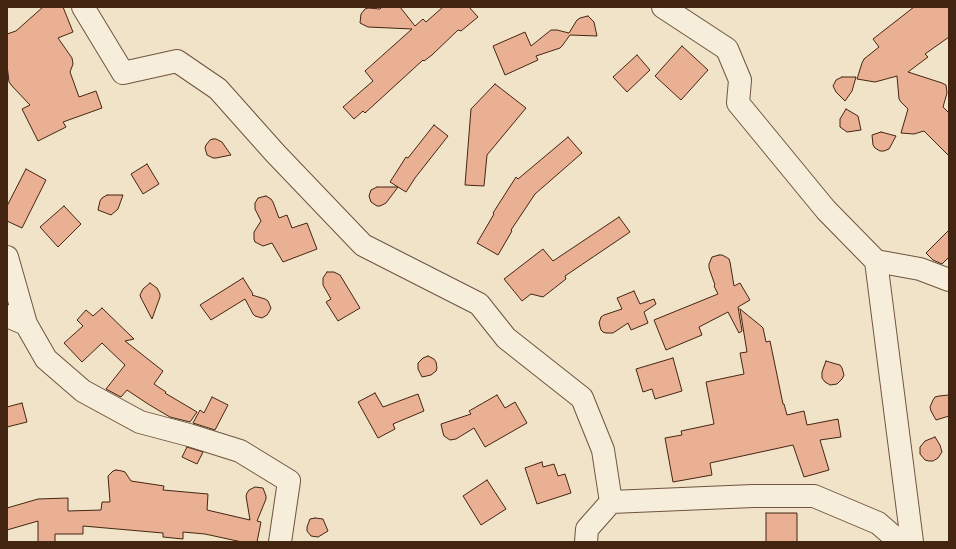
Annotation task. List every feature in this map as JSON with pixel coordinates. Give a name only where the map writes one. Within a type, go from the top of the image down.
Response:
[{"type":"street","points":[[83,7],[123,73],[177,61],[218,89],[275,153],[363,245],[479,304],[506,338],[582,398],[602,450],[611,502]]},
{"type":"street","points":[[663,7],[727,50],[740,80],[738,103],[826,210],[876,261],[920,269],[949,280]]},
{"type":"street","points":[[7,257],[17,320],[46,359],[83,391],[140,422],[240,451],[289,481],[280,542]]},
{"type":"street","points":[[876,261],[912,542]]},
{"type":"street","points":[[586,542],[587,529],[611,502],[753,496],[814,496],[878,523],[900,542]]},
{"type":"building","points":[[43,7],[63,7],[73,32],[58,38],[72,58],[73,64],[70,72],[79,97],[96,91],[102,108],[63,122],[66,127],[38,141],[22,109],[30,105],[9,82],[7,65],[7,34],[16,31]]},
{"type":"building","points":[[382,7],[400,7],[415,26],[423,19],[426,22],[443,7],[469,7],[478,17],[461,31],[458,30],[432,55],[424,61],[423,60],[365,113],[363,111],[354,119],[343,107],[373,81],[365,71],[412,29],[368,27],[360,23],[361,14],[365,9],[380,9]]},
{"type":"building","points":[[914,7],[949,7],[949,37],[925,54],[928,57],[908,72],[946,85],[947,93],[943,107],[949,113],[949,156],[924,131],[914,134],[901,133],[908,109],[899,99],[897,76],[875,82],[857,79],[864,59],[879,47],[873,39]]},
{"type":"building","points":[[588,16],[594,22],[597,36],[570,35],[560,48],[536,56],[538,60],[505,75],[493,46],[525,32],[531,46],[551,30],[569,33],[577,20]]},
{"type":"building","points":[[682,46],[708,70],[681,100],[655,76]]},
{"type":"building","points":[[637,55],[650,70],[627,92],[613,77]]},
{"type":"building","points":[[842,77],[856,77],[852,91],[845,101],[836,92],[833,86],[836,80]]},
{"type":"building","points":[[495,84],[526,108],[487,155],[484,186],[465,185],[471,109]]},
{"type":"building","points":[[846,109],[858,116],[861,130],[847,132],[840,127],[840,119]]},
{"type":"building","points":[[434,125],[448,136],[406,192],[390,182],[406,157],[408,158]]},
{"type":"building","points":[[881,132],[896,136],[889,149],[884,151],[880,151],[873,145],[872,135]]},
{"type":"building","points":[[568,137],[582,153],[535,194],[511,230],[512,231],[498,255],[477,243],[494,214],[493,213],[516,177],[518,179]]},
{"type":"building","points":[[213,139],[222,142],[231,155],[213,158],[207,155],[205,148],[206,145]]},
{"type":"building","points":[[147,164],[159,184],[143,194],[131,174]]},
{"type":"building","points":[[26,169],[46,180],[22,228],[7,221],[7,206]]},
{"type":"building","points":[[377,187],[398,187],[386,203],[377,206],[371,202],[369,196],[371,190]]},
{"type":"building","points":[[107,195],[123,195],[118,209],[111,215],[98,210],[100,201]]},
{"type":"building","points":[[266,196],[273,202],[279,218],[287,215],[292,228],[307,223],[317,249],[283,262],[272,243],[263,246],[255,242],[254,232],[261,221],[255,209],[255,203],[258,198]]},
{"type":"building","points":[[64,206],[81,224],[58,247],[40,227]]},
{"type":"building","points":[[619,217],[630,232],[565,276],[566,279],[543,297],[531,294],[522,301],[504,279],[543,249],[553,261]]},
{"type":"building","points":[[949,230],[949,257],[942,264],[933,260],[926,253]]},
{"type":"building","points":[[719,255],[729,259],[734,286],[740,283],[750,300],[738,307],[742,331],[739,333],[728,312],[699,327],[702,335],[666,350],[654,320],[718,294],[714,286],[709,264],[712,257]]},
{"type":"building","points":[[327,272],[334,272],[340,275],[360,308],[338,321],[326,302],[331,299],[323,285],[323,278]]},
{"type":"building","points":[[243,278],[253,294],[252,295],[268,301],[271,308],[267,315],[262,318],[255,316],[245,299],[211,320],[200,305]]},
{"type":"building","points":[[150,283],[157,288],[160,294],[152,319],[140,295],[143,289]]},
{"type":"building","points":[[634,291],[640,304],[654,299],[656,304],[644,312],[648,323],[631,330],[628,323],[613,333],[603,332],[599,323],[601,317],[622,309],[617,298]]},
{"type":"building","points":[[102,308],[134,339],[125,341],[163,371],[154,384],[166,392],[165,393],[197,412],[190,422],[170,417],[127,390],[121,397],[106,389],[125,365],[102,343],[82,362],[64,343],[83,326],[77,320],[86,310],[93,316]]},
{"type":"building","points":[[740,309],[763,328],[766,342],[770,341],[783,404],[787,415],[804,411],[807,425],[838,419],[841,437],[820,440],[829,470],[804,477],[793,445],[710,463],[712,475],[673,482],[665,438],[682,435],[681,431],[714,424],[706,382],[744,374],[740,353],[747,352]]},
{"type":"building","points":[[428,356],[434,359],[437,368],[431,375],[422,377],[418,369],[418,363],[423,358]]},
{"type":"building","points":[[673,358],[682,391],[655,399],[652,389],[643,392],[636,369]]},
{"type":"building","points":[[826,361],[840,365],[842,368],[844,375],[837,384],[830,385],[822,378],[822,372]]},
{"type":"building","points":[[375,393],[383,407],[418,394],[424,411],[393,424],[395,429],[378,438],[358,402]]},
{"type":"building","points":[[497,395],[505,408],[515,402],[527,423],[485,447],[474,428],[456,439],[450,440],[444,436],[441,424],[471,414],[469,411]]},
{"type":"building","points":[[949,395],[949,416],[936,420],[930,407],[933,400],[935,397]]},
{"type":"building","points":[[212,397],[228,405],[215,430],[193,423],[200,410],[204,413]]},
{"type":"building","points":[[22,403],[27,422],[7,427],[7,407]]},
{"type":"building","points":[[935,437],[942,452],[938,458],[933,461],[925,460],[920,454],[920,447],[925,441]]},
{"type":"building","points":[[187,447],[203,452],[197,464],[182,457]]},
{"type":"building","points":[[542,462],[543,467],[554,464],[558,476],[565,474],[571,493],[537,504],[525,468]]},
{"type":"building","points":[[116,470],[125,472],[131,481],[164,486],[163,490],[208,494],[207,510],[250,520],[246,496],[247,493],[255,487],[263,488],[266,499],[257,521],[261,522],[257,542],[242,542],[205,534],[183,532],[183,539],[163,537],[163,533],[83,526],[83,534],[55,534],[55,542],[38,542],[38,521],[7,530],[7,508],[38,499],[68,498],[68,511],[101,510],[102,502],[110,502],[108,476]]},
{"type":"building","points":[[487,480],[506,509],[481,525],[463,496]]},
{"type":"building","points":[[766,513],[797,513],[797,542],[766,542]]},
{"type":"building","points":[[310,519],[323,519],[328,531],[318,537],[311,536],[307,531]]}]
